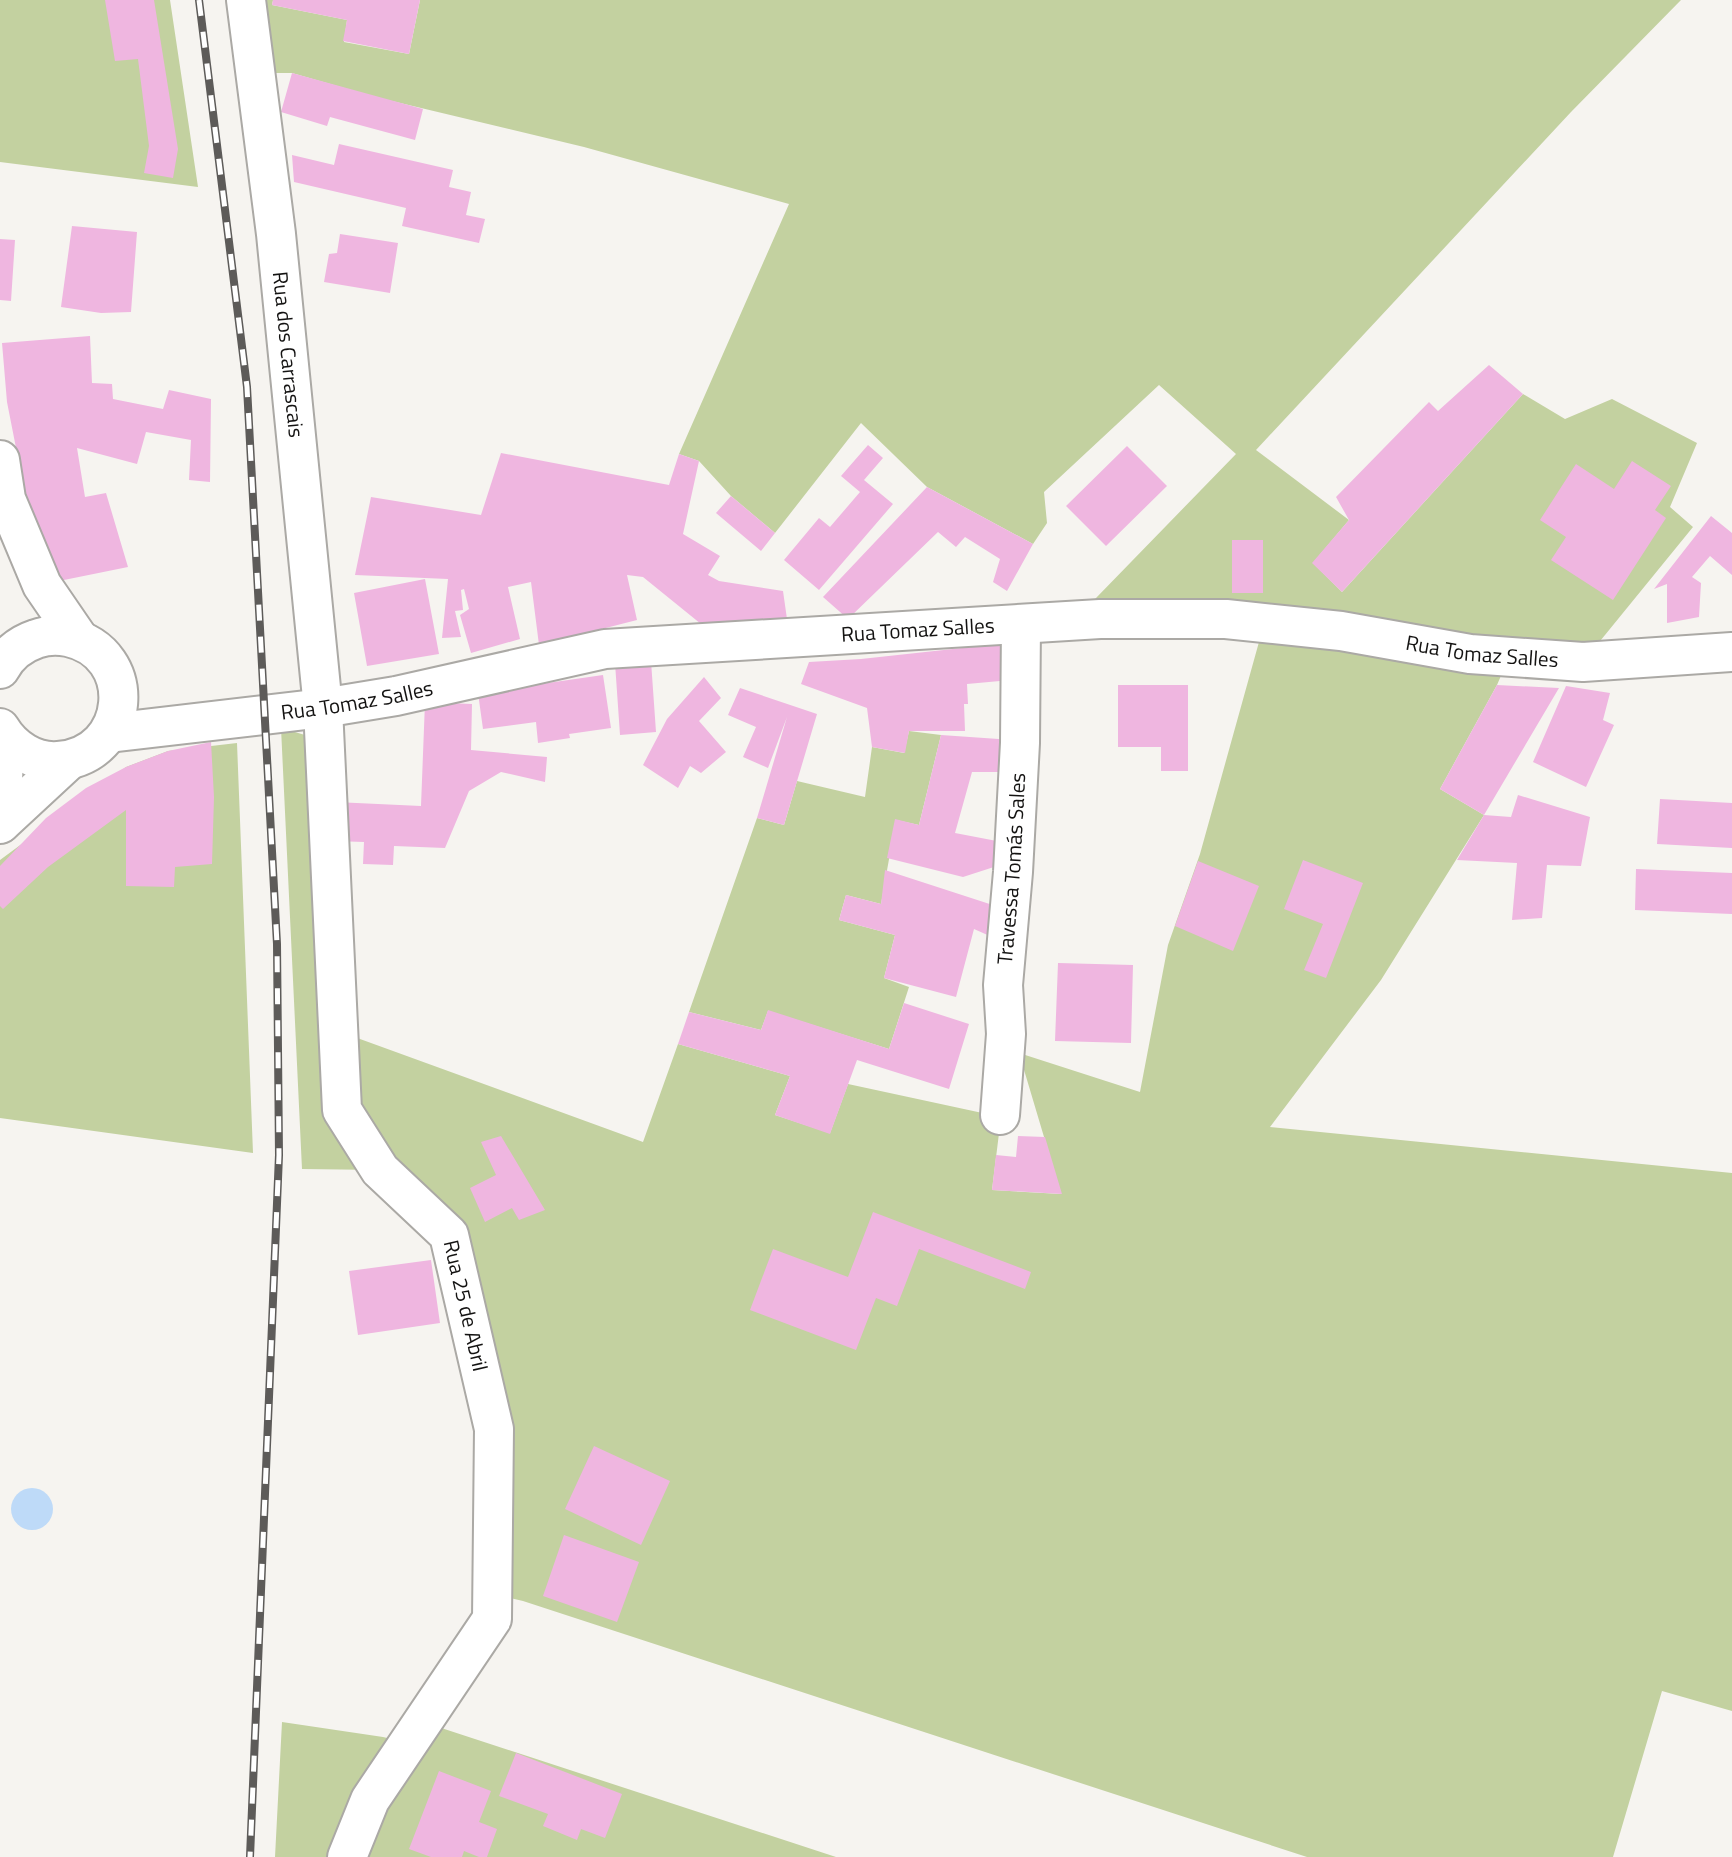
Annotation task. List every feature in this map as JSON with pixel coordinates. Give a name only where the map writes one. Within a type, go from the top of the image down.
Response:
[{"type":"street","name":"Rua dos Carrascais","points":[[246,0],[276,234],[323,708]]},
{"type":"street","points":[[0,460],[6,499],[42,585],[79,639]]},
{"type":"street","points":[[7,659],[42,585]]},
{"type":"street","name":"Rua Tomaz Salles","points":[[109,733],[323,708],[397,696],[605,649],[1100,619],[1226,619],[1340,631],[1470,654],[1583,662],[1732,652]]},
{"type":"street","name":"Travessa Tomás Sales","points":[[1000,1115],[1006,1034],[1003,985],[1020,743],[1021,624]]},
{"type":"street","points":[[3,733],[18,749],[33,758],[51,762],[68,761],[99,746],[116,719],[119,704],[114,673],[106,659],[94,647],[79,639],[52,636],[7,659]]},
{"type":"street","points":[[118,689],[181,723]]},
{"type":"street","name":"Rua 25 de Abril","points":[[323,708],[342,1110],[380,1170],[449,1235],[494,1429],[492,1619],[370,1800],[347,1857]]},
{"type":"street","points":[[0,823],[3,733]]},
{"type":"street","points":[[0,823],[68,761]]},
{"type":"green space","points":[[0,0],[170,0],[198,187],[0,162]]},
{"type":"green space","points":[[264,0],[273,0],[272,5],[347,20],[344,42],[409,54],[420,0],[1681,0],[1571,112],[1256,450],[1349,520],[1313,563],[1342,592],[1523,394],[1565,419],[1612,399],[1697,443],[1670,507],[1693,527],[1583,662],[1509,657],[1497,685],[1440,789],[1484,815],[1381,980],[1270,1127],[1732,1173],[1732,1711],[1662,1691],[1613,1857],[1307,1857],[523,1601],[494,1594],[494,1429],[449,1235],[380,1170],[302,1169],[281,728],[305,735],[338,1031],[643,1142],[678,1044],[790,1076],[775,1115],[830,1133],[848,1084],[1001,1117],[992,1190],[1061,1194],[1019,1053],[1140,1092],[1168,945],[1200,854],[1264,624],[1077,621],[1236,454],[1159,385],[1044,492],[1047,523],[1033,544],[927,487],[861,423],[775,533],[731,496],[699,461],[679,454],[789,204],[584,147],[375,97],[292,73],[276,73]]},
{"type":"green space","points":[[909,731],[941,735],[919,825],[896,820],[881,904],[846,895],[839,920],[895,935],[884,978],[909,987],[889,1049],[768,1011],[761,1030],[689,1012],[757,818],[784,825],[797,781],[865,797],[872,747],[904,753]]},
{"type":"green space","points":[[237,743],[253,1153],[0,1118],[0,860],[126,767],[168,751]]},
{"type":"green space","points":[[282,1722],[408,1743],[423,1722],[836,1857],[275,1857]]},
{"type":"water","points":[[32,1488],[47,1494],[53,1509],[47,1524],[32,1530],[17,1524],[11,1509],[17,1494]]},
{"type":"building","points":[[105,0],[154,0],[178,149],[173,178],[144,173],[149,146],[138,59],[115,61]]},
{"type":"building","points":[[273,0],[420,0],[409,54],[343,41],[347,20],[272,5]]},
{"type":"building","points":[[292,73],[423,109],[415,140],[330,117],[327,126],[281,112]]},
{"type":"building","points":[[339,144],[453,170],[449,187],[471,192],[466,215],[485,219],[479,243],[402,226],[406,208],[294,182],[292,155],[334,165]]},
{"type":"building","points":[[72,226],[137,232],[131,312],[101,313],[61,307]]},
{"type":"building","points":[[340,234],[398,243],[390,293],[324,282],[329,254],[337,253]]},
{"type":"building","points":[[0,239],[15,240],[11,301],[0,300]]},
{"type":"building","points":[[90,336],[92,383],[112,384],[113,399],[163,409],[169,390],[211,399],[210,482],[189,480],[191,440],[146,432],[137,464],[77,448],[85,497],[106,493],[128,567],[59,581],[28,509],[7,402],[2,343]]},
{"type":"building","points":[[1489,365],[1523,394],[1342,592],[1312,563],[1349,520],[1336,497],[1429,402],[1438,411]]},
{"type":"building","points":[[868,445],[883,458],[864,480],[893,504],[819,590],[784,560],[819,518],[830,527],[860,492],[841,476]]},
{"type":"building","points":[[1127,446],[1167,486],[1106,546],[1066,506]]},
{"type":"building","points":[[501,453],[669,485],[679,454],[699,461],[683,534],[720,556],[708,575],[719,581],[783,591],[787,619],[701,624],[643,577],[627,575],[637,620],[539,645],[531,582],[508,587],[520,639],[471,653],[460,615],[469,609],[464,589],[461,590],[463,610],[455,611],[461,637],[442,638],[448,579],[355,575],[371,497],[481,515]]},
{"type":"building","points":[[1632,461],[1671,486],[1655,510],[1666,518],[1613,600],[1551,560],[1566,537],[1540,520],[1576,464],[1614,489]]},
{"type":"building","points":[[927,487],[1033,544],[1007,591],[993,582],[1000,559],[965,537],[956,547],[938,532],[848,619],[823,597]]},
{"type":"building","points":[[731,496],[775,533],[761,551],[716,513]]},
{"type":"building","points":[[1711,516],[1732,533],[1732,575],[1710,556],[1692,577],[1701,583],[1699,617],[1667,623],[1667,584],[1654,589]]},
{"type":"building","points":[[1232,540],[1263,540],[1263,593],[1232,593]]},
{"type":"building","points":[[425,579],[439,654],[367,666],[354,593]]},
{"type":"building","points":[[1008,643],[1011,680],[967,684],[968,704],[964,704],[965,731],[909,731],[905,753],[872,747],[867,708],[801,684],[809,662]]},
{"type":"building","points":[[651,661],[656,732],[620,735],[615,663]]},
{"type":"building","points":[[603,675],[611,728],[569,734],[570,738],[538,743],[536,722],[483,729],[478,693]]},
{"type":"building","points":[[704,677],[721,698],[699,721],[726,752],[701,773],[690,766],[678,788],[643,765],[667,719]]},
{"type":"building","points":[[1118,685],[1188,685],[1188,771],[1161,771],[1161,747],[1118,747]]},
{"type":"building","points":[[1497,685],[1559,688],[1484,815],[1440,789]]},
{"type":"building","points":[[1566,686],[1610,693],[1603,720],[1614,725],[1586,787],[1533,762]]},
{"type":"building","points":[[740,688],[817,714],[784,825],[757,818],[787,717],[768,768],[743,757],[756,727],[728,715]]},
{"type":"building","points":[[425,702],[472,704],[471,750],[547,757],[545,782],[501,772],[469,791],[445,848],[394,846],[393,865],[363,864],[364,842],[334,841],[335,802],[421,806]]},
{"type":"building","points":[[941,735],[1013,740],[1009,772],[972,772],[955,833],[1002,842],[997,866],[963,877],[887,858],[895,819],[919,825]]},
{"type":"building","points":[[211,742],[214,797],[212,864],[175,867],[174,887],[126,886],[126,810],[48,867],[3,909],[0,906],[0,866],[46,818],[86,788],[126,767],[168,751]]},
{"type":"building","points":[[1518,795],[1590,817],[1581,866],[1547,865],[1542,918],[1512,920],[1517,863],[1457,860],[1484,815],[1511,817]]},
{"type":"building","points":[[1660,799],[1732,803],[1732,848],[1657,844]]},
{"type":"building","points":[[1303,860],[1363,883],[1326,978],[1304,970],[1323,924],[1284,909]]},
{"type":"building","points":[[1198,861],[1259,886],[1233,951],[1175,926]]},
{"type":"building","points":[[1636,869],[1732,873],[1732,914],[1635,910]]},
{"type":"building","points":[[885,870],[1005,909],[1001,941],[974,929],[956,997],[884,978],[895,935],[839,920],[846,895],[881,904]]},
{"type":"building","points":[[1058,963],[1133,965],[1131,1043],[1055,1041]]},
{"type":"building","points":[[904,1003],[969,1024],[949,1089],[857,1060],[830,1134],[775,1115],[790,1076],[678,1044],[689,1012],[761,1030],[768,1010],[889,1049]]},
{"type":"building","points":[[501,1136],[545,1210],[519,1220],[512,1208],[485,1222],[470,1188],[496,1175],[481,1142]]},
{"type":"building","points":[[1018,1136],[1045,1137],[1062,1194],[992,1190],[996,1155],[1016,1157]]},
{"type":"building","points":[[873,1212],[1031,1272],[1025,1289],[919,1249],[897,1306],[876,1298],[856,1350],[750,1310],[773,1249],[848,1277]]},
{"type":"building","points":[[431,1260],[440,1323],[358,1335],[349,1271]]},
{"type":"building","points":[[594,1446],[670,1481],[641,1545],[565,1509]]},
{"type":"building","points":[[564,1535],[639,1562],[617,1622],[543,1596]]},
{"type":"building","points":[[516,1753],[622,1794],[605,1838],[581,1829],[577,1840],[543,1826],[548,1814],[499,1796]]},
{"type":"building","points":[[439,1771],[491,1791],[479,1822],[497,1829],[487,1857],[464,1851],[462,1857],[431,1857],[409,1849]]},
{"type":"railway","points":[[199,0],[247,387],[277,944],[279,1155],[250,1857]]}]
